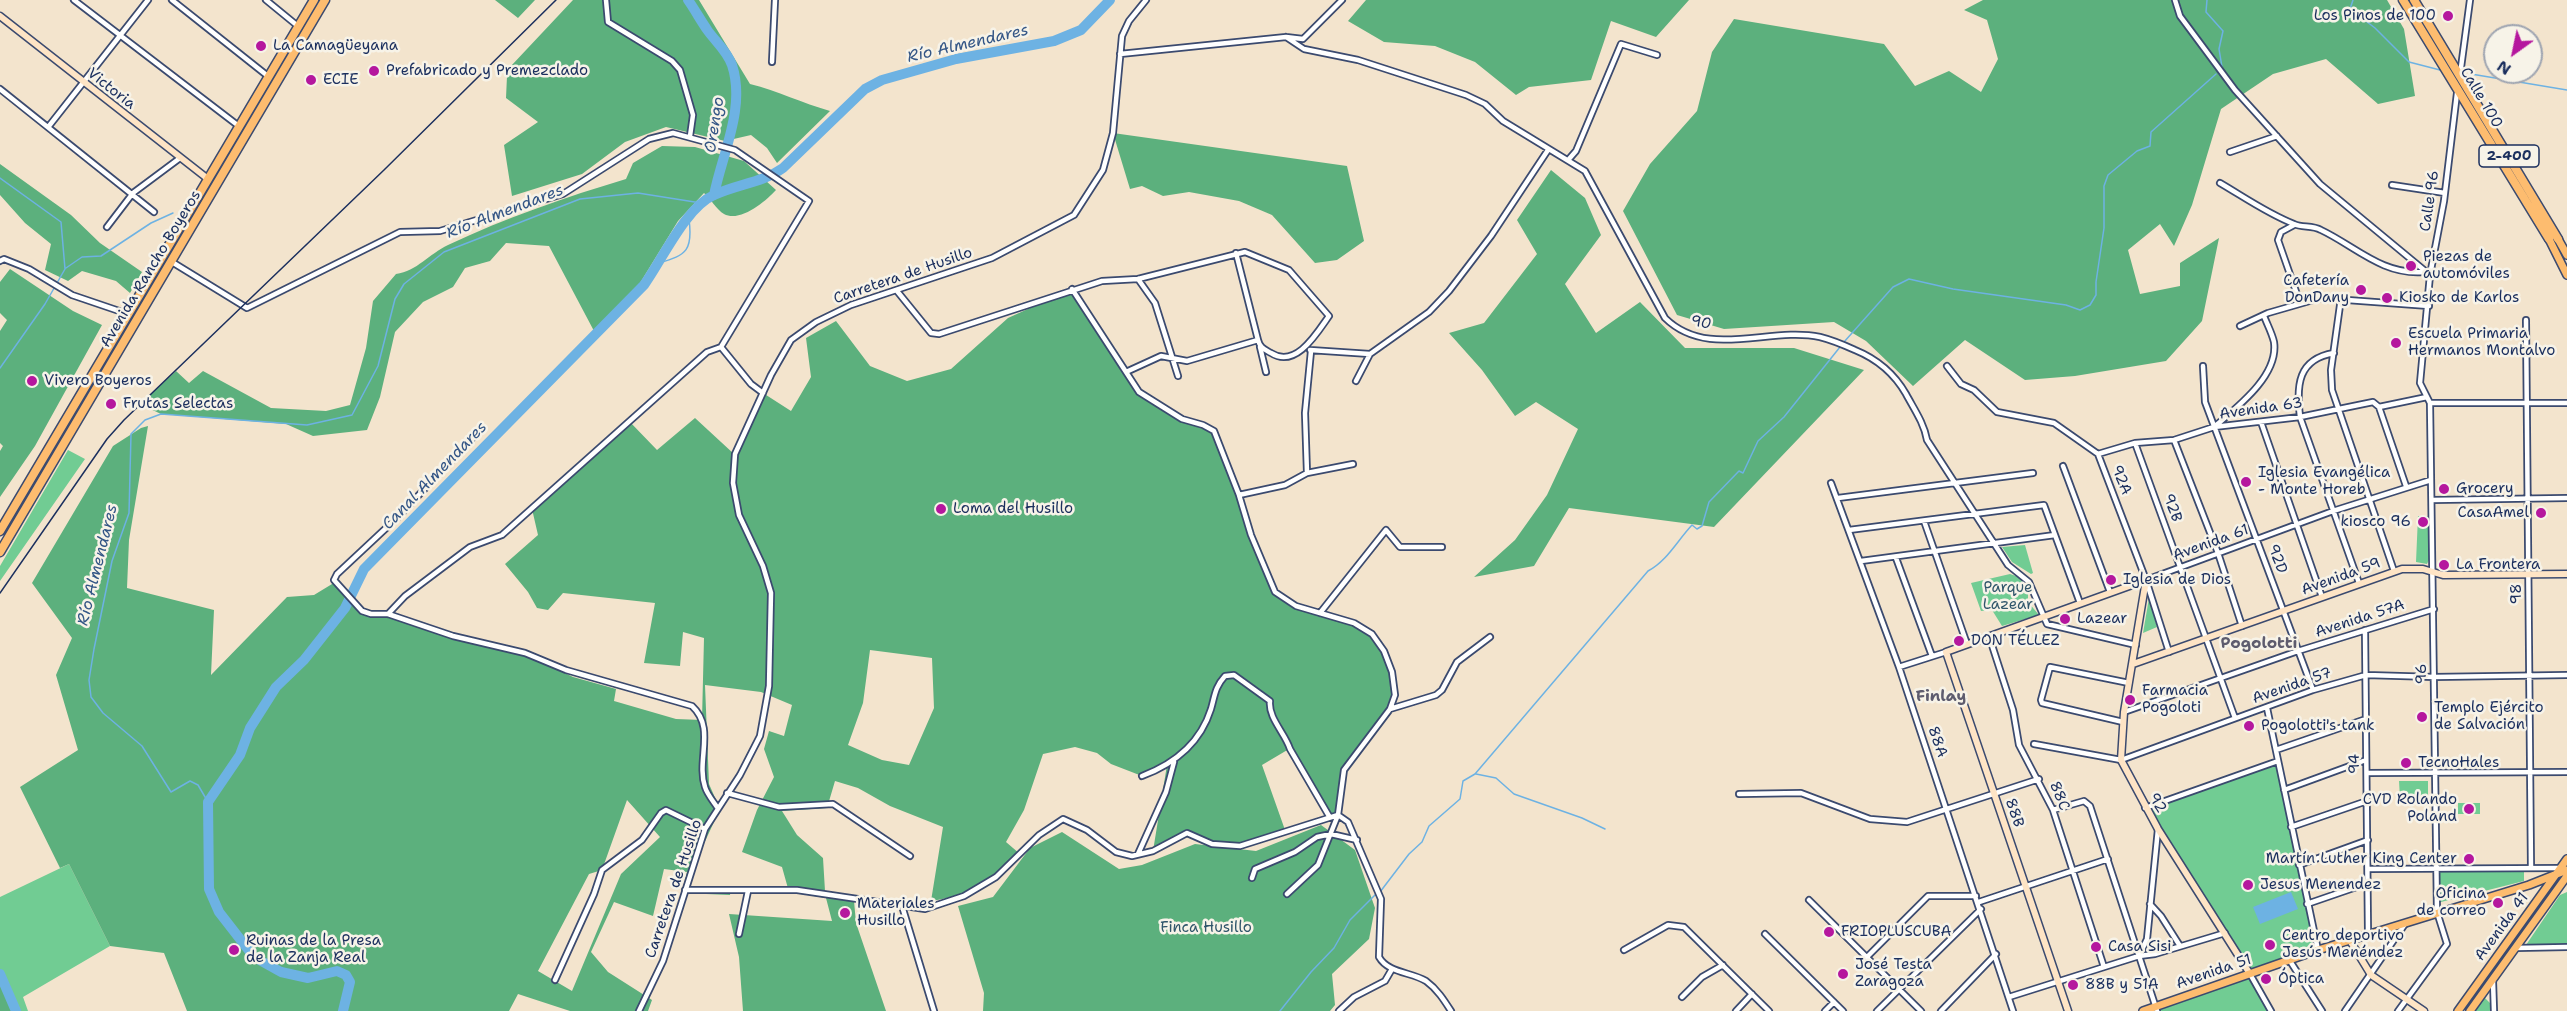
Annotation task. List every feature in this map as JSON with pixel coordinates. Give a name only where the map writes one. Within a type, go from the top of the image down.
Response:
[{"type":"highway","name":"Avenida Rancho Boyeros","points":[[0,531],[314,0]]},
{"type":"highway","name":"Avenida Rancho Boyeros","points":[[0,552],[325,0]]},
{"type":"highway","name":"Calle 100","points":[[2403,0],[2554,239]]},
{"type":"highway","name":"Calle 100","points":[[2414,0],[2460,73],[2554,239]]},
{"type":"main road","name":"Calle 100","points":[[2554,239],[2567,255]]},
{"type":"main road","name":"Calle 100","points":[[2554,239],[2567,275]]},
{"type":"main road","name":"Avenida 41","points":[[2458,1011],[2553,878],[2565,868],[2567,859]]},
{"type":"main road","name":"Avenida 51","points":[[2143,1011],[2156,1009],[2408,920],[2553,878],[2566,880]]},
{"type":"main road","name":"Avenida 41","points":[[2470,1011],[2566,880]]},
{"type":"main road","points":[[2529,885],[2537,893],[2535,904]]},
{"type":"street","points":[[74,0],[240,127]]},
{"type":"street","points":[[49,126],[148,0]]},
{"type":"street","points":[[172,0],[269,77]]},
{"type":"street","points":[[266,0],[299,27]]},
{"type":"street","points":[[606,0],[608,22],[672,61],[680,70],[693,115],[690,136]]},
{"type":"street","points":[[772,62],[774,0]]},
{"type":"street","name":"Carretera de Husillo","points":[[639,1011],[663,960],[705,829],[760,736],[769,686],[771,593],[763,566],[739,515],[733,483],[735,454],[763,393],[791,340],[816,322],[850,305],[992,258],[1074,215],[1103,170],[1113,133],[1122,36],[1129,21],[1146,0]]},
{"type":"street","points":[[1120,54],[1286,37],[1304,39],[1342,0]]},
{"type":"street","points":[[2175,0],[2180,16],[2235,90],[2320,184],[2414,260],[2422,272]]},
{"type":"street","name":"Calle 96","points":[[2430,403],[2421,383],[2430,275],[2445,192],[2470,0]]},
{"type":"street","name":"Victoria","points":[[0,16],[208,179]]},
{"type":"street","name":"90","points":[[1286,37],[1304,49],[1358,60],[1466,95],[1485,104],[1503,121],[1548,150],[1569,159],[1585,171],[1600,193],[1642,278],[1665,318],[1675,328],[1686,334],[1710,339],[1819,337],[1871,357],[1890,371],[1903,388],[1922,422],[1927,440],[1956,485],[2011,568],[2030,582],[2047,624],[2136,645]]},
{"type":"street","points":[[1569,159],[1576,151],[1621,44],[1657,55]]},
{"type":"street","points":[[0,89],[134,193],[154,212]]},
{"type":"street","points":[[172,262],[247,308],[400,232],[440,231],[563,194],[649,139],[673,133],[732,149],[767,169],[809,201],[721,347],[707,352],[502,536],[470,547],[405,596],[388,614]]},
{"type":"street","points":[[2230,152],[2277,136]]},
{"type":"street","points":[[1356,381],[1370,354],[1429,312],[1449,291],[1491,236],[1548,150]]},
{"type":"street","points":[[107,227],[134,193],[180,158]]},
{"type":"street","points":[[2220,183],[2294,225],[2322,230],[2356,252],[2389,268],[2403,273],[2422,272],[2430,275]]},
{"type":"street","points":[[2392,185],[2445,192]]},
{"type":"street","points":[[2294,225],[2281,232],[2278,240],[2300,303]]},
{"type":"street","points":[[897,291],[931,333],[939,334],[1072,289],[1102,281],[1138,279],[1245,252],[1289,270],[1329,316],[1306,348],[1278,358],[1260,347]]},
{"type":"street","points":[[1236,254],[1266,372]]},
{"type":"street","points":[[0,261],[9,261],[72,295],[118,308],[128,314]]},
{"type":"street","points":[[1138,279],[1155,303],[1178,376]]},
{"type":"street","points":[[1072,289],[1139,392],[1182,418],[1214,431],[1239,495],[1251,536],[1275,592],[1296,606],[1354,623],[1372,634],[1384,651],[1392,672],[1395,695],[1390,709],[1348,761],[1342,781],[1338,815],[1318,865],[1287,894]]},
{"type":"street","points":[[2240,326],[2300,303],[2320,298],[2429,306]]},
{"type":"street","points":[[2341,298],[2331,381],[2338,409],[2394,571]]},
{"type":"street","points":[[2214,427],[2246,400],[2271,364],[2274,343],[2264,316]]},
{"type":"street","name":"98","points":[[2526,320],[2531,867]]},
{"type":"street","points":[[1126,372],[1161,356],[1187,361],[1258,340]]},
{"type":"street","points":[[721,347],[751,384],[763,393]]},
{"type":"street","points":[[1306,348],[1311,351],[1370,354]]},
{"type":"street","points":[[1307,473],[1305,413],[1311,351]]},
{"type":"street","points":[[2334,353],[2318,357],[2305,368],[2298,393],[2300,417],[2359,583]]},
{"type":"street","name":"92A","points":[[1947,366],[1961,384],[1974,390],[1997,412],[2054,423],[2098,454],[2146,580],[2169,652]]},
{"type":"street","name":"92D","points":[[2203,366],[2205,402],[2313,690]]},
{"type":"street","name":"Avenida 63","points":[[2098,454],[2135,442],[2174,440],[2214,427],[2300,417],[2373,402],[2379,407],[2427,397]]},
{"type":"street","points":[[2430,403],[2567,403]]},
{"type":"street","name":"96","points":[[2406,999],[2411,996],[2447,944],[2437,912],[2430,403]]},
{"type":"street","points":[[2379,407],[2406,486]]},
{"type":"street","points":[[2261,422],[2322,597]]},
{"type":"street","points":[[482,428],[399,516],[337,574],[334,580],[362,611],[388,614],[453,636],[525,653],[566,670],[692,706],[702,717],[705,731],[704,786],[717,807]]},
{"type":"street","points":[[2174,440],[2218,553],[2242,626]]},
{"type":"street","name":"92B","points":[[2135,442],[2235,718]]},
{"type":"street","points":[[1239,495],[1285,485],[1307,473],[1353,464]]},
{"type":"street","points":[[2063,466],[2110,592]]},
{"type":"street","points":[[1838,498],[1956,485],[2033,473]]},
{"type":"street","name":"Avenida 61","points":[[1899,667],[2333,511],[2406,486],[2431,480]]},
{"type":"street","name":"88A","points":[[1832,483],[1899,667],[1979,902],[2013,1011]]},
{"type":"street","points":[[2432,500],[2567,498]]},
{"type":"street","points":[[1849,530],[2044,505],[2080,603]]},
{"type":"street","points":[[1924,521],[1967,644]]},
{"type":"street","points":[[1320,613],[1386,530],[1400,547],[1442,547]]},
{"type":"street","points":[[1861,561],[2055,536]]},
{"type":"street","points":[[1896,558],[1932,656]]},
{"type":"street","name":"Avenida 59","points":[[2133,664],[2394,571],[2411,568],[2434,573],[2567,574]]},
{"type":"street","name":"92","points":[[2146,580],[2124,712],[2121,760],[2145,808],[2225,933],[2271,1011]]},
{"type":"street","name":"Avenida 57A","points":[[2124,712],[2298,651],[2434,609]]},
{"type":"street","name":"94","points":[[2365,630],[2368,933]]},
{"type":"street","name":"88C","points":[[1989,636],[2013,710],[2019,744],[2039,779],[2052,810],[2104,967]]},
{"type":"street","points":[[1390,709],[1436,695],[1442,690],[1457,662],[1490,637]]},
{"type":"street","name":"88B","points":[[1946,652],[2068,1011]]},
{"type":"street","points":[[2123,722],[2042,703],[2050,667],[2129,683]]},
{"type":"street","points":[[1142,776],[1184,754],[1205,723],[1215,687],[1225,676],[1234,675],[1270,701],[1269,708],[1287,738],[1290,749],[1329,816]]},
{"type":"street","name":"Avenida 57","points":[[2121,760],[2313,690],[2366,675],[2434,677],[2567,675]]},
{"type":"street","points":[[2267,708],[2318,950]]},
{"type":"street","points":[[2276,750],[2366,719]]},
{"type":"street","points":[[2034,744],[2121,760]]},
{"type":"street","points":[[1138,854],[1166,792],[1175,760]]},
{"type":"street","points":[[2284,790],[2366,760]]},
{"type":"street","points":[[2145,808],[2278,761]]},
{"type":"street","points":[[2367,773],[2567,772]]},
{"type":"street","points":[[1739,794],[1801,793],[1850,813],[1893,822],[1907,822],[2039,779]]},
{"type":"street","points":[[727,793],[779,807],[832,804],[910,856]]},
{"type":"street","points":[[2291,827],[2367,801]]},
{"type":"street","points":[[2052,810],[2088,802],[2156,1009]]},
{"type":"street","points":[[555,980],[594,894],[602,870],[642,840],[661,813],[666,810],[705,829]]},
{"type":"street","points":[[685,890],[797,890],[925,909],[964,896],[996,877],[1039,835],[1063,819],[1088,830],[1116,852],[1132,856],[1152,851],[1187,833],[1212,844],[1240,846],[1338,815],[1348,822],[1381,899],[1377,951],[1381,962],[1392,969],[1426,982],[1437,990],[1451,1011]]},
{"type":"street","points":[[2139,956],[2147,939],[2158,829]]},
{"type":"street","points":[[1252,878],[1255,869],[1295,852],[1317,837],[1331,834],[1357,840]]},
{"type":"street","points":[[2299,866],[2368,840]]},
{"type":"street","points":[[1979,902],[2108,859]]},
{"type":"street","points":[[2368,869],[2565,868]]},
{"type":"street","points":[[2307,904],[2368,883]]},
{"type":"street","points":[[739,934],[748,891]]},
{"type":"street","points":[[1867,957],[1928,896],[1976,896]]},
{"type":"street","points":[[1809,900],[1921,1011]]},
{"type":"street","points":[[2150,904],[2180,945]]},
{"type":"street","points":[[902,906],[934,1011]]},
{"type":"street","points":[[1877,1011],[1981,909]]},
{"type":"street","points":[[2345,1011],[2408,920]]},
{"type":"street","points":[[1624,950],[1668,925],[1684,927],[1769,1011]]},
{"type":"street","points":[[2391,926],[2397,928],[2399,933]]},
{"type":"street","points":[[2009,997],[2139,956],[2155,954],[2225,933]]},
{"type":"street","points":[[1765,934],[1844,1011]]},
{"type":"street","points":[[2349,939],[2371,975],[2424,1011]]},
{"type":"street","points":[[2515,948],[2567,947]]},
{"type":"street","points":[[1941,1011],[1996,954]]},
{"type":"street","points":[[2290,961],[2322,1011]]},
{"type":"street","points":[[1682,997],[1702,977],[1723,965]]},
{"type":"street","points":[[1339,1011],[1354,997],[1385,981],[1392,969]]},
{"type":"street","points":[[2493,977],[2494,1011]]},
{"type":"street","points":[[1736,1011],[1752,994]]},
{"type":"street","points":[[2398,1011],[2406,999]]},
{"type":"street","points":[[1825,1011],[1834,1002]]},
{"type":"green space","points":[[495,0],[535,0],[518,18]]},
{"type":"green space","points":[[573,0],[699,0],[750,84],[830,111],[777,163],[767,148],[751,135],[725,141],[666,127],[625,142],[582,174],[512,196],[504,145],[538,122],[506,98],[507,76],[511,66]]},
{"type":"green space","points":[[1366,0],[1689,0],[1656,37],[1611,21],[1591,80],[1529,87],[1516,95],[1475,62],[1435,46],[1384,42],[1348,21]]},
{"type":"green space","points":[[1983,0],[2387,0],[2404,29],[2415,96],[2378,104],[2326,59],[2273,74],[2221,109],[2192,205],[2174,246],[2160,224],[2128,250],[2140,294],[2180,286],[2180,263],[2219,238],[2202,321],[2166,361],[2075,376],[2025,380],[1965,340],[1913,386],[1866,341],[1834,322],[1724,329],[1677,315],[1623,211],[1650,164],[1697,111],[1712,52],[1734,19],[1884,44],[1915,86],[1949,71],[1981,92],[1998,59],[1987,20],[1964,10]]},
{"type":"green space","points":[[1113,133],[1347,166],[1364,241],[1337,260],[1315,263],[1272,215],[1239,201],[1189,192],[1163,196],[1142,186],[1130,189]]},
{"type":"green space","points":[[662,146],[695,147],[744,161],[776,190],[752,210],[737,216],[721,212],[704,193],[678,221],[637,288],[594,331],[549,246],[506,243],[490,261],[465,268],[453,287],[423,302],[395,332],[380,397],[367,430],[313,436],[286,424],[161,414],[140,404],[176,371],[189,383],[203,371],[271,408],[326,411],[350,405],[366,348],[373,301],[396,274],[417,266],[448,245],[491,226],[626,179],[633,163]]},
{"type":"green space","points":[[0,164],[71,215],[100,243],[142,272],[130,293],[116,281],[82,271],[68,281],[45,270],[51,244],[25,223],[0,195]]},
{"type":"green space","points":[[1551,170],[1585,198],[1601,235],[1565,284],[1596,333],[1640,302],[1685,348],[1794,348],[1864,370],[1714,527],[1569,508],[1534,566],[1474,577],[1515,540],[1547,495],[1578,429],[1536,402],[1515,416],[1482,370],[1449,333],[1484,323],[1537,254],[1517,220]]},
{"type":"green space","points":[[10,269],[73,311],[102,325],[35,446],[0,497],[0,451],[3,446],[0,443],[0,331],[7,320],[0,313],[0,282]]},
{"type":"green space","points":[[1072,289],[1139,392],[1181,419],[1214,431],[1251,535],[1275,592],[1296,606],[1354,623],[1372,634],[1384,651],[1392,672],[1395,695],[1390,709],[1344,770],[1338,815],[1329,816],[1289,749],[1262,765],[1285,830],[1247,843],[1237,844],[1215,843],[1187,833],[1153,851],[1167,765],[1142,776],[1111,764],[1097,753],[1075,747],[1043,754],[1024,810],[1006,842],[1020,854],[980,887],[959,895],[931,901],[943,827],[890,806],[858,788],[835,781],[827,808],[782,811],[797,835],[823,858],[825,891],[854,901],[856,923],[886,1011],[743,1011],[739,957],[729,914],[832,921],[826,898],[789,892],[782,867],[742,852],[757,810],[774,777],[764,749],[769,731],[784,736],[792,705],[761,692],[705,685],[709,784],[720,809],[695,863],[690,886],[731,887],[730,895],[682,893],[687,872],[664,869],[653,916],[614,902],[591,952],[608,972],[652,1000],[648,1011],[570,1011],[518,994],[509,1011],[187,1011],[164,953],[110,946],[69,864],[60,868],[20,787],[78,750],[56,675],[72,638],[32,583],[113,446],[141,428],[148,426],[129,540],[127,588],[214,610],[211,675],[287,597],[314,595],[337,581],[362,611],[388,614],[453,636],[525,653],[573,677],[616,689],[614,701],[676,719],[702,720],[704,638],[683,632],[680,666],[644,663],[655,603],[563,593],[548,610],[537,608],[528,592],[505,564],[538,535],[532,509],[629,421],[657,450],[695,418],[734,454],[763,393],[791,411],[811,377],[806,338],[836,321],[870,366],[907,381],[951,369],[1008,318]],"holes":[[[870,650],[932,658],[934,708],[909,765],[882,760],[848,745],[863,703]],[[627,800],[660,837],[621,874],[572,991],[538,971],[589,874],[602,870]]]},
{"type":"green space","points":[[68,450],[85,459],[0,581],[0,566]]},
{"type":"green space","points":[[2418,516],[2429,516],[2429,560],[2427,564],[2416,562]]},
{"type":"green space","points":[[2025,545],[2033,573],[2031,574],[2012,562],[2002,547]]},
{"type":"green space","name":"Parque Lazear","points":[[2010,574],[2019,577],[2028,586],[2028,602],[2039,615],[2002,626],[1992,610],[1981,611],[1971,583]]},
{"type":"green space","points":[[2149,598],[2157,627],[2143,633]]},
{"type":"green space","name":"Jesus Menendez","points":[[2278,761],[2318,950],[2250,974],[2271,1011],[2157,1011],[2154,1007],[2249,974],[2145,808]]},
{"type":"green space","points":[[2399,781],[2428,781],[2428,800],[2400,799]]},
{"type":"green space","name":"CVD Rolando Poland","points":[[2458,803],[2480,803],[2480,814],[2458,814]]},
{"type":"green space","name":"Finca Husillo","points":[[1321,825],[1355,850],[1375,908],[1369,939],[1332,974],[1335,1005],[1330,1011],[983,1011],[984,993],[958,906],[993,897],[1030,848],[1062,832],[1119,869],[1142,865],[1195,844],[1256,851]]},
{"type":"green space","points":[[69,864],[110,946],[23,997],[28,1011],[0,1011],[0,897]]},
{"type":"green space","points":[[2524,867],[2524,881],[2437,903],[2437,868]]},
{"type":"green space","points":[[2567,892],[2567,945],[2526,945],[2560,895]]},
{"type":"green space","points":[[0,982],[13,1011],[0,1011]]},
{"type":"green space","points":[[2484,997],[2490,1003],[2491,1011],[2475,1011]]},
{"type":"water","points":[[2291,892],[2298,909],[2260,924],[2253,907]]},
{"type":"waterway","name":"Orengo","points":[[688,0],[727,55],[736,81],[735,114],[714,195]]},
{"type":"waterway","name":"Canal Almendares","points":[[343,1011],[350,982],[346,975],[337,971],[308,978],[281,972],[254,957],[219,912],[209,889],[208,802],[240,755],[250,728],[276,687],[304,660],[345,608],[364,569],[644,285],[684,222],[704,201],[723,191],[767,177],[783,168],[865,89],[882,80],[956,59],[1054,41],[1081,30],[1110,0]]},
{"type":"waterway","points":[[2207,0],[2206,12],[2223,31],[2219,49],[2222,67]]},
{"type":"waterway","points":[[2353,0],[2350,9],[2375,28],[2409,62],[2440,70]]},
{"type":"waterway","points":[[1380,892],[1409,854],[1422,842],[1429,826],[1460,799],[1463,781],[1475,774],[1648,571],[1666,556],[1692,525],[1697,529],[1702,526],[1709,502],[1739,471],[1743,473],[1758,441],[1784,417],[1844,342],[1893,287],[1909,279],[1953,289],[2066,305],[2080,310],[2090,305],[2096,295],[2104,228],[2104,186],[2108,175],[2137,151],[2150,146],[2151,132],[2216,74]]},
{"type":"waterway","points":[[2471,74],[2567,90]]},
{"type":"waterway","points":[[0,178],[61,222],[65,269],[45,304],[0,368]]},
{"type":"waterway","name":"Río Almendares","points":[[208,802],[198,785],[190,781],[171,792],[142,746],[103,713],[91,697],[89,680],[112,561],[129,513],[131,434],[145,420],[161,414],[307,425],[352,415],[378,366],[395,299],[404,284],[444,252],[580,199],[638,193],[701,203]]},
{"type":"waterway","points":[[66,268],[82,257],[101,256],[151,223],[173,213]]},
{"type":"waterway","points":[[659,263],[676,257],[686,250],[690,238],[689,219]]},
{"type":"waterway","points":[[1476,774],[1496,778],[1514,794],[1582,818],[1605,829]]},
{"type":"waterway","points":[[1280,1011],[1311,972],[1334,948],[1350,920],[1376,894]]},
{"type":"waterway","points":[[0,974],[16,1011]]},
{"type":"railway","points":[[0,593],[107,439],[124,420],[384,170],[556,0]]},
{"type":"place","name":"Los Pinos de 100","points":[[2448,16]]},
{"type":"place","name":"La Camagüeyana","points":[[261,46]]},
{"type":"place","name":"Prefabricado y Premezclado","points":[[374,71]]},
{"type":"place","name":"ECIE","points":[[311,80]]},
{"type":"place","name":"Piezas de automóviles","points":[[2411,266]]},
{"type":"place","name":"Cafetería DonDany","points":[[2361,290]]},
{"type":"place","name":"Kiosko de Karlos","points":[[2387,298]]},
{"type":"place","name":"Escuela Primaria Hermanos Montalvo","points":[[2396,343]]},
{"type":"place","name":"Vivero Boyeros","points":[[32,381]]},
{"type":"place","name":"Frutas Selectas","points":[[111,404]]},
{"type":"place","name":"Iglesia Evangélica - Monte Horeb","points":[[2246,482]]},
{"type":"place","name":"Grocery","points":[[2444,489]]},
{"type":"place","name":"Loma del Husillo","points":[[941,509]]},
{"type":"place","name":"CasaAmel","points":[[2541,513]]},
{"type":"place","name":"kiosco 96","points":[[2423,522]]},
{"type":"place","name":"La Frontera","points":[[2444,565]]},
{"type":"place","name":"Iglesia de Dios","points":[[2111,580]]},
{"type":"place","name":"Lazear","points":[[2065,619]]},
{"type":"place","name":"DON TÉLLEZ","points":[[1959,641]]},
{"type":"place","name":"Farmacia Pogoloti","points":[[2130,700]]},
{"type":"place","name":"Templo Ejército de Salvación","points":[[2422,717]]},
{"type":"place","name":"Pogolotti's tank","points":[[2249,726]]},
{"type":"place","name":"TecnoHales","points":[[2406,763]]},
{"type":"place","name":"CVD Rolando Poland","points":[[2469,809]]},
{"type":"place","name":"Martín Luther King Center","points":[[2469,859]]},
{"type":"place","name":"Jesus Menendez","points":[[2248,885]]},
{"type":"place","name":"Oficina de correo","points":[[2498,903]]},
{"type":"place","name":"Materiales Husillo","points":[[845,913]]},
{"type":"place","name":"FRIOPLUSCUBA","points":[[1829,932]]},
{"type":"place","name":"Centro deportivo Jesús Menéndez","points":[[2270,945]]},
{"type":"place","name":"Casa Sisi","points":[[2096,947]]},
{"type":"place","name":"Ruinas de la Presa de la Zanja Real","points":[[234,950]]},
{"type":"place","name":"José Testa Zaragoza","points":[[1843,974]]},
{"type":"place","name":"Óptica","points":[[2266,979]]},
{"type":"place","name":"88B y 51A","points":[[2073,985]]},
{"type":"district","name":"Pogolotti","points":[[2259,644]]},
{"type":"district","name":"Finlay","points":[[1941,697]]}]
